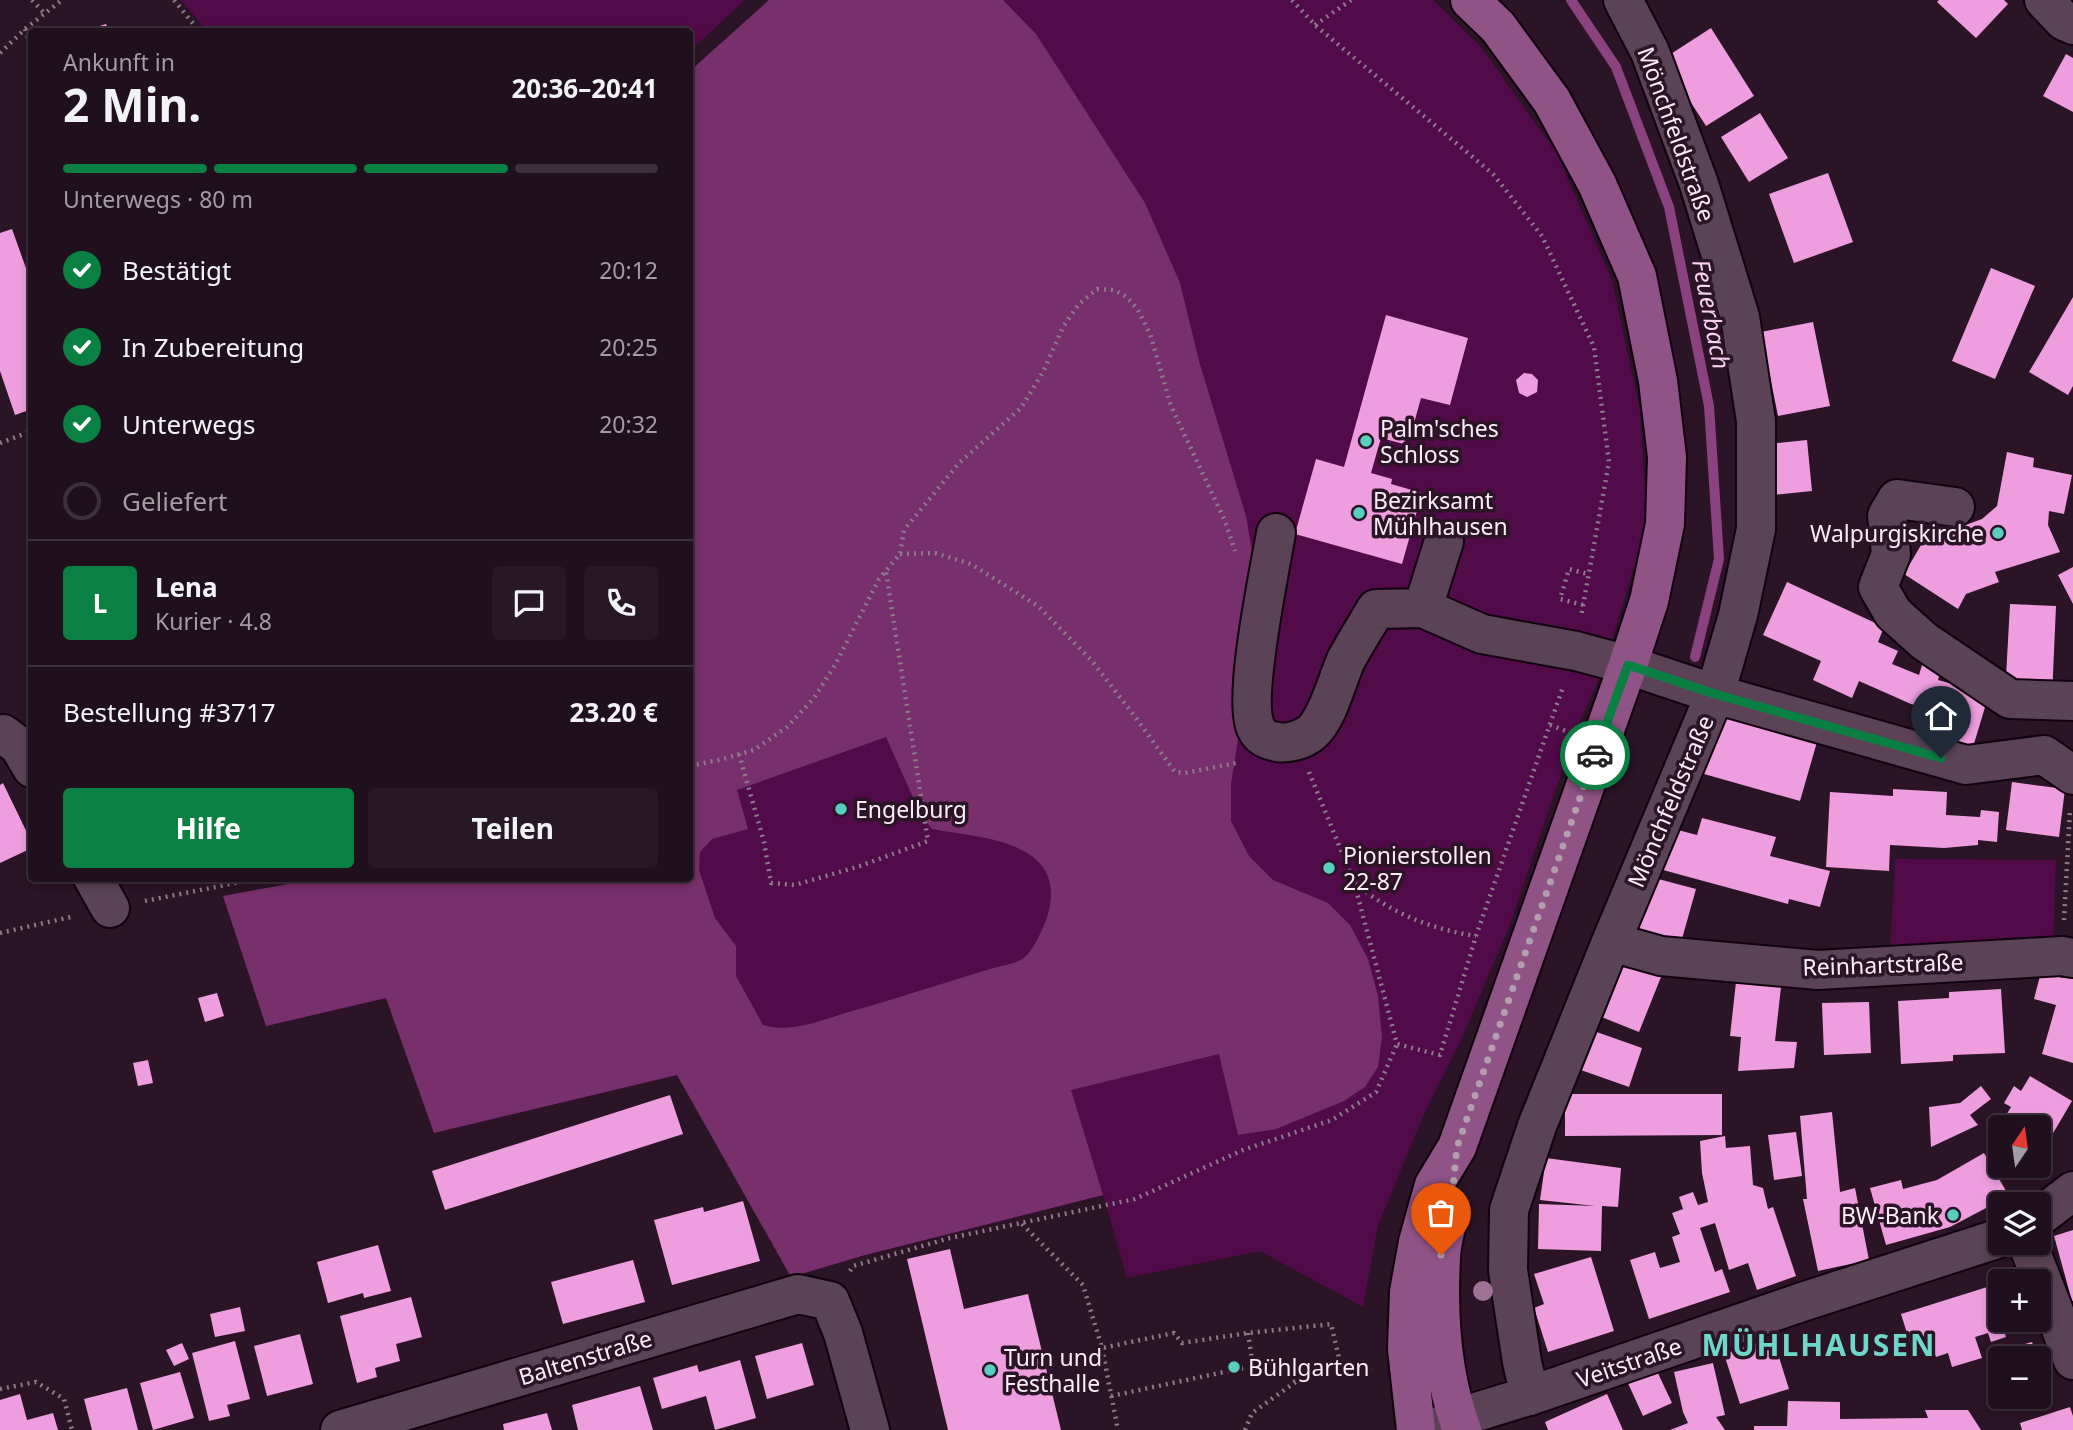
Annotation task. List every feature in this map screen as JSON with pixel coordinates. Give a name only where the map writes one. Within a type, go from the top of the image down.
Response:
[{"type":"main road","points":[[1416,1430],[1407,1349],[1409,1292],[1418,1242],[1434,1185],[1457,1147],[1628,665],[1649,601],[1665,524],[1667,457],[1658,381],[1637,276],[1597,184],[1552,101],[1498,27],[1470,0]]},
{"type":"main road","points":[[1451,1426],[1440,1319],[1441,1255],[1452,1197],[1457,1147]]},
{"type":"street","name":"Mönchfeldstraße","points":[[1530,1395],[1522,1362],[1508,1270],[1510,1210],[1537,1126],[1715,694],[1738,615],[1756,528],[1756,421],[1740,317],[1699,184],[1650,52],[1623,0]]},
{"type":"street","points":[[2044,0],[2064,21],[2073,25]]},
{"type":"street","points":[[1955,507],[1897,499],[1887,516],[1891,554],[1878,587],[1893,613],[1924,640],[2010,699],[2073,701]]},
{"type":"street","points":[[1276,533],[1254,667],[1252,715],[1254,726],[1261,736],[1286,743],[1311,733],[1320,722],[1347,659],[1376,610],[1423,608],[1482,634],[1576,651],[1628,665],[1715,694],[1966,765],[2063,768],[2073,692]]},
{"type":"street","points":[[1423,608],[1444,541]]},
{"type":"street","points":[[1,732],[19,746],[28,761]]},
{"type":"street","name":"Reinhartstraße","points":[[1611,942],[1661,956],[1818,970],[2068,957]]},
{"type":"street","points":[[2051,1208],[2073,1191]]},
{"type":"street","name":"Veitstraße","points":[[1451,1426],[1530,1395],[1988,1242]]},
{"type":"street","points":[[2032,1255],[2073,1360]]},
{"type":"street","name":"Baltenstraße","points":[[340,1430],[798,1294],[830,1301]]},
{"type":"street","points":[[830,1301],[844,1333],[870,1430]]},
{"type":"path","points":[[32,0],[45,14]]},
{"type":"path","points":[[0,53],[62,0]]},
{"type":"path","points":[[174,0],[197,28]]},
{"type":"path","points":[[1292,0],[1315,25],[1493,174],[1542,236],[1594,347],[1609,462],[1576,651],[1476,936],[1440,1055],[1397,1044]]},
{"type":"path","points":[[1315,25],[1351,0]]},
{"type":"path","points":[[25,29],[28,38]]},
{"type":"path","points":[[693,765],[754,750],[787,727],[814,698],[835,665],[879,579],[900,554],[904,530],[959,463],[1021,408],[1043,372],[1063,327],[1079,304],[1097,289],[1114,289],[1127,296],[1138,310],[1150,334],[1171,406],[1225,521],[1237,560]]},
{"type":"path","points":[[0,443],[28,432]]},
{"type":"path","points":[[900,554],[935,553],[971,564],[1038,606],[1092,661],[1175,772],[1185,773],[1238,762]]},
{"type":"path","points":[[1583,605],[1560,599],[1569,569],[1588,574]]},
{"type":"path","points":[[739,754],[764,842],[771,883],[795,885],[860,866],[928,841],[886,571]]},
{"type":"path","points":[[830,1301],[853,1266],[950,1238],[1135,1199],[1243,1150],[1332,1120],[1376,1092],[1397,1044],[1354,882],[1296,740]]},
{"type":"path","points":[[2063,768],[2068,957]]},
{"type":"path","points":[[1354,882],[1389,909],[1423,923],[1476,936]]},
{"type":"path","points":[[1021,1223],[1083,1284],[1102,1348],[1118,1430]]},
{"type":"path","points":[[1102,1348],[1174,1333],[1182,1343],[1331,1324],[1342,1371]]},
{"type":"path","points":[[1248,1333],[1253,1367]]},
{"type":"path","points":[[1111,1396],[1262,1364],[1297,1381]]},
{"type":"path","points":[[1245,1430],[1252,1413],[1297,1381],[1342,1371],[1372,1369]]},
{"type":"path","points":[[0,1389],[36,1382],[64,1399],[72,1430]]},
{"type":"shaded area","points":[[181,0],[745,0],[693,48],[693,28],[204,28]]},
{"type":"shaded area","points":[[769,0],[1433,0],[1481,47],[1556,152],[1612,280],[1640,411],[1647,522],[1605,664],[1575,733],[1509,927],[1462,1038],[1423,1116],[1378,1226],[1363,1307],[1260,1251],[1127,1278],[1103,1195],[865,1255],[791,1277],[677,1075],[434,1133],[386,998],[266,1026],[223,896],[300,882],[693,882],[693,68]]},
{"type":"shaded area","points":[[769,0],[1003,0],[1036,34],[1145,203],[1180,283],[1199,361],[1246,516],[1259,592],[1231,784],[1231,821],[1249,856],[1273,880],[1328,903],[1350,925],[1368,959],[1378,996],[1382,1037],[1378,1067],[1365,1087],[1344,1101],[1276,1129],[1238,1135],[1219,1054],[1071,1090],[1103,1195],[865,1255],[791,1277],[677,1075],[434,1133],[386,998],[266,1026],[223,896],[300,882],[693,882],[693,68]],"holes":[[[886,737],[920,813],[932,829],[972,835],[1014,846],[1031,856],[1044,869],[1050,887],[1049,910],[1040,935],[1029,953],[1013,963],[802,1026],[763,1025],[736,976],[736,946],[715,918],[699,870],[700,852],[712,839],[748,829],[737,790]]]},
{"type":"shaded area","points":[[1895,859],[2056,860],[2053,943],[1890,950]]},
{"type":"building","points":[[2004,0],[2008,4],[1976,38],[1937,2]]},
{"type":"building","points":[[1711,28],[1754,96],[1706,126],[1663,59]]},
{"type":"building","points":[[2066,54],[2073,58],[2073,112],[2043,96]]},
{"type":"building","points":[[1760,113],[1788,158],[1749,182],[1721,137]]},
{"type":"building","points":[[1828,173],[1853,242],[1794,263],[1769,194]]},
{"type":"building","points":[[12,229],[28,274],[28,410],[15,415],[0,371],[0,233]]},
{"type":"building","points":[[1991,268],[2035,286],[1995,379],[1952,361]]},
{"type":"building","points":[[2073,297],[2073,386],[2068,395],[2029,372]]},
{"type":"building","name":"Palm'sches Schloss","points":[[1386,315],[1468,338],[1450,405],[1421,398],[1411,434],[1407,433],[1404,444],[1381,438],[1371,473],[1392,479],[1391,484],[1422,493],[1402,564],[1295,534],[1316,459],[1344,467]]},
{"type":"building","points":[[1813,322],[1830,406],[1778,416],[1761,332]]},
{"type":"building","points":[[1524,373],[1532,374],[1538,380],[1537,392],[1527,397],[1519,393],[1516,380]]},
{"type":"building","points":[[1807,440],[1812,491],[1774,495],[1769,444]]},
{"type":"building","name":"Walpurgiskirche","points":[[2007,452],[2034,458],[2033,467],[2072,475],[2064,514],[2049,511],[2048,525],[2060,552],[1995,572],[1999,582],[1966,594],[1958,609],[1904,574],[1924,540],[1982,519],[1997,506]]},
{"type":"building","points":[[2073,567],[2073,604],[2058,575]]},
{"type":"building","points":[[1787,582],[1884,627],[1878,642],[1898,651],[1892,664],[1919,675],[1922,665],[1941,670],[1938,680],[1989,694],[1973,747],[1941,739],[1948,714],[1911,704],[1859,681],[1852,698],[1813,680],[1821,661],[1763,635]]},
{"type":"building","points":[[2010,604],[2056,606],[2052,697],[2005,695]]},
{"type":"building","points":[[1721,716],[1817,742],[1800,801],[1704,774]]},
{"type":"building","points":[[2012,782],[2065,789],[2059,837],[2006,830]]},
{"type":"building","points":[[3,783],[28,835],[28,850],[0,863],[0,785]]},
{"type":"building","points":[[1893,789],[1947,792],[1946,815],[1980,817],[1981,810],[1999,812],[1997,842],[1978,840],[1978,845],[1944,848],[1890,845],[1889,871],[1826,867],[1830,792],[1893,796]]},
{"type":"building","points":[[1702,818],[1776,837],[1770,856],[1830,871],[1820,907],[1789,899],[1788,904],[1663,870],[1674,829],[1697,835]]},
{"type":"building","points":[[1647,876],[1696,889],[1680,946],[1632,933]]},
{"type":"building","points":[[1622,961],[1661,977],[1639,1032],[1599,1016]]},
{"type":"building","points":[[2041,972],[2063,978],[2065,974],[2073,976],[2073,1063],[2042,1054],[2056,1005],[2034,999]]},
{"type":"building","points":[[1737,973],[1782,978],[1775,1041],[1797,1042],[1794,1068],[1738,1071],[1741,1037],[1730,1036]]},
{"type":"building","points":[[2001,989],[2005,1053],[1953,1055],[1953,1061],[1901,1064],[1898,1001],[1949,998],[1949,992]]},
{"type":"building","points":[[217,993],[224,1016],[205,1022],[198,998]]},
{"type":"building","points":[[1869,1002],[1871,1053],[1824,1055],[1822,1003]]},
{"type":"building","points":[[1591,1030],[1642,1048],[1629,1087],[1578,1069]]},
{"type":"building","points":[[148,1060],[153,1083],[138,1086],[133,1063]]},
{"type":"building","points":[[2030,1076],[2072,1101],[2051,1137],[2051,1115],[2006,1115],[2011,1107],[2004,1103],[2014,1086],[2021,1091]]},
{"type":"building","points":[[1981,1086],[1991,1099],[1970,1115],[1978,1125],[1931,1147],[1929,1107],[1960,1103]]},
{"type":"building","points":[[1565,1094],[1722,1094],[1722,1135],[1565,1136]]},
{"type":"building","points":[[670,1095],[683,1134],[445,1210],[432,1171]]},
{"type":"building","points":[[1832,1112],[1840,1192],[1855,1188],[1869,1260],[1818,1271],[1803,1199],[1807,1199],[1800,1116]]},
{"type":"building","points":[[1796,1132],[1802,1176],[1774,1180],[1768,1135]]},
{"type":"building","points":[[1725,1136],[1726,1148],[1750,1146],[1753,1185],[1763,1188],[1768,1209],[1773,1207],[1796,1276],[1757,1290],[1748,1263],[1729,1270],[1715,1223],[1700,1228],[1715,1272],[1722,1269],[1730,1292],[1649,1319],[1630,1260],[1655,1252],[1660,1268],[1680,1262],[1672,1237],[1680,1234],[1672,1213],[1683,1209],[1679,1197],[1693,1192],[1698,1205],[1708,1202],[1702,1173],[1700,1141]]},
{"type":"building","points":[[1984,1153],[1988,1160],[1988,1178],[1999,1178],[2007,1192],[1988,1192],[1988,1207],[1950,1227],[1886,1245],[1870,1188],[1901,1180],[1903,1189],[1937,1180]]},
{"type":"building","points":[[1546,1158],[1621,1168],[1618,1207],[1602,1206],[1601,1251],[1538,1249],[1539,1204],[1595,1206],[1540,1200]]},
{"type":"building","points":[[743,1201],[760,1261],[672,1285],[654,1220],[703,1207],[704,1212]]},
{"type":"building","points":[[2073,1230],[2073,1301],[2072,1301],[2054,1236]]},
{"type":"building","points":[[378,1245],[391,1291],[364,1298],[363,1293],[328,1303],[317,1262]]},
{"type":"building","name":"Turn und Festhalle","points":[[950,1249],[964,1309],[1028,1294],[1061,1430],[948,1430],[907,1259]]},
{"type":"building","points":[[1591,1257],[1614,1331],[1548,1352],[1534,1308],[1544,1304],[1534,1274]]},
{"type":"building","points":[[633,1260],[645,1302],[563,1324],[551,1282]]},
{"type":"building","points":[[1988,1287],[1988,1332],[2004,1332],[2006,1337],[1991,1342],[1988,1333],[1975,1337],[1982,1358],[1952,1367],[1948,1353],[1936,1357],[1933,1349],[1914,1356],[1901,1314]]},
{"type":"building","points":[[411,1297],[422,1337],[396,1344],[400,1361],[375,1368],[377,1377],[357,1383],[340,1316]]},
{"type":"building","points":[[240,1307],[245,1331],[215,1337],[210,1314]]},
{"type":"building","points":[[300,1334],[313,1384],[267,1396],[254,1346]]},
{"type":"building","points":[[1773,1338],[1789,1389],[1740,1404],[1724,1354]]},
{"type":"building","points":[[235,1341],[250,1399],[227,1405],[230,1416],[209,1421],[192,1353]]},
{"type":"building","points":[[182,1343],[189,1359],[174,1366],[166,1350]]},
{"type":"building","points":[[802,1343],[814,1385],[767,1399],[755,1356]]},
{"type":"building","points":[[740,1360],[756,1418],[715,1430],[706,1396],[662,1409],[653,1378],[697,1365],[699,1372]]},
{"type":"building","points":[[1713,1363],[1725,1415],[1716,1417],[1725,1430],[1670,1430],[1688,1423],[1674,1372]]},
{"type":"building","points":[[1656,1369],[1672,1403],[1643,1416],[1627,1381]]},
{"type":"building","points":[[180,1372],[194,1418],[153,1430],[140,1383]]},
{"type":"building","points":[[640,1386],[653,1430],[578,1430],[572,1405]]},
{"type":"building","points":[[127,1388],[138,1430],[92,1430],[84,1399]]},
{"type":"building","points":[[20,1394],[27,1420],[53,1413],[58,1430],[0,1430],[0,1400]]},
{"type":"building","points":[[1607,1394],[1623,1430],[1548,1430],[1545,1422]]},
{"type":"building","points":[[1788,1401],[1840,1402],[1840,1419],[1928,1418],[1925,1410],[1968,1410],[1981,1430],[1754,1430],[1754,1426],[1787,1426]]},
{"type":"building","points":[[2070,1407],[2073,1430],[2022,1430],[2020,1423]]},
{"type":"building","points":[[547,1413],[552,1430],[504,1430],[503,1424]]},
{"type":"waterway","name":"Feuerbach","points":[[1571,0],[1616,67],[1669,207],[1709,406],[1719,559],[1695,657]]},
{"type":"way so far","points":[[1441,1255],[1452,1197],[1457,1147],[1595,755]]},
{"type":"place","name":"Palm'sches Schloss","points":[[1366,441]]},
{"type":"place","name":"Bezirksamt Mühlhausen","points":[[1359,513]]},
{"type":"place","name":"Walpurgiskirche","points":[[1998,533]]},
{"type":"place","name":"Engelburg","points":[[841,809]]},
{"type":"place","name":"Pionierstollen 22-87","points":[[1329,868]]},
{"type":"place","name":"BW-Bank","points":[[1953,1215]]},
{"type":"place","name":"Bühlgarten","points":[[1234,1367]]},
{"type":"place","name":"Turn und Festhalle","points":[[990,1370]]},
{"type":"district","name":"MÜHLHAUSEN","points":[[1819,1344]]},
{"type":"route","points":[[1595,755],[1628,665],[1715,694],[1941,758]]}]
